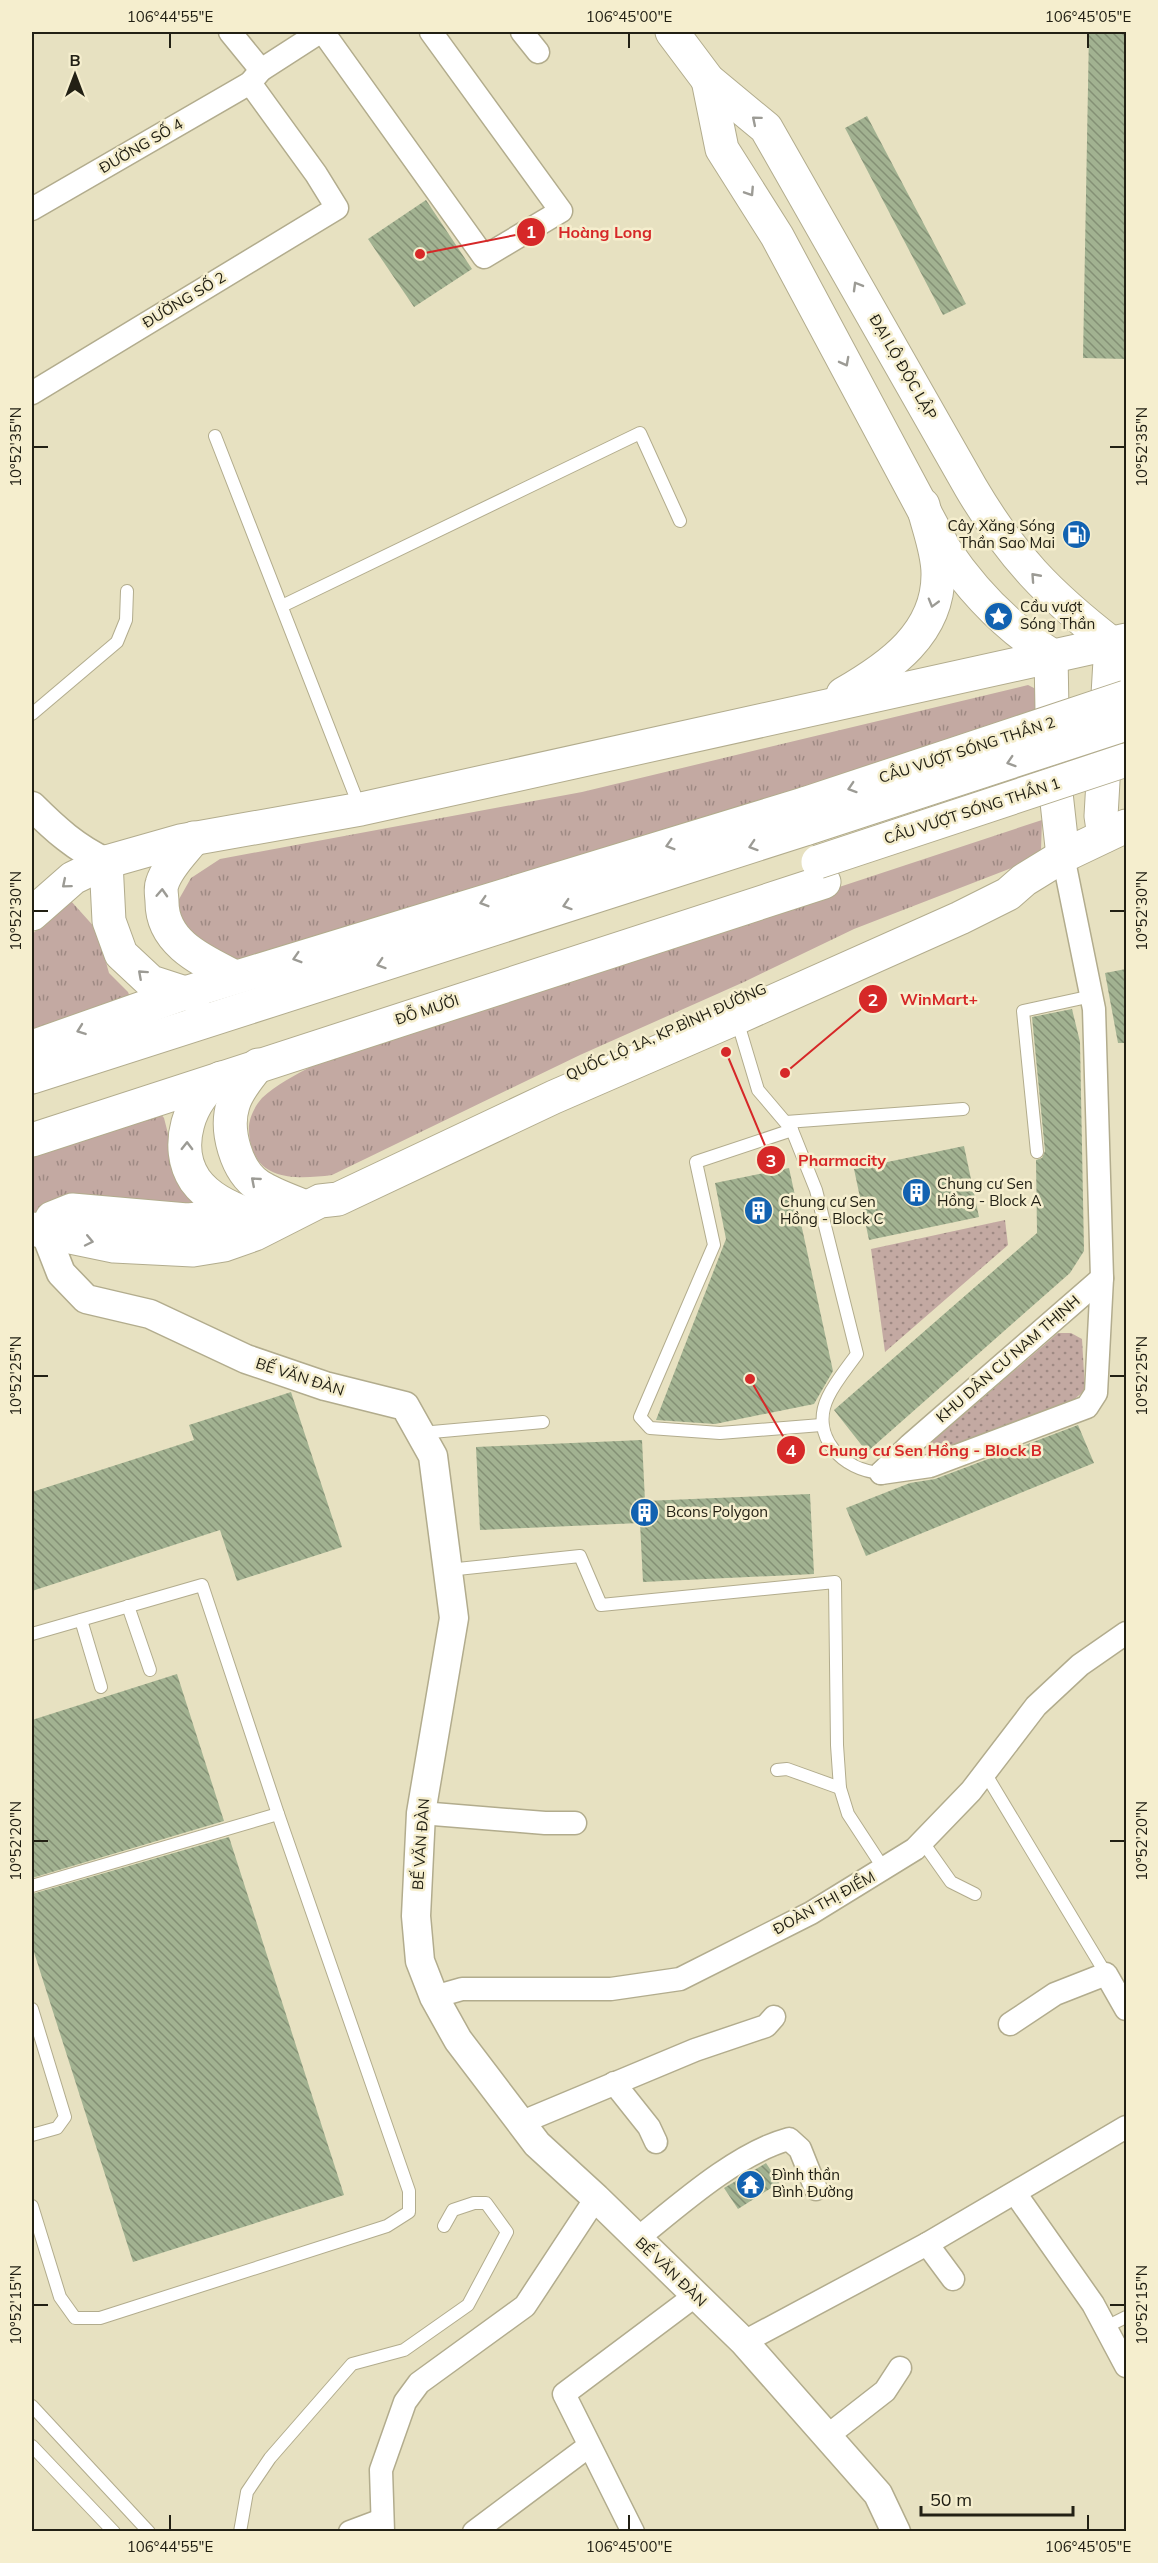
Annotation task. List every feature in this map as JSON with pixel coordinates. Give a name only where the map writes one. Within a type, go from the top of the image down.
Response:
[{"type":"main road","name":"ĐẠI LỘ ĐỘC LẬP","points":[[672,32],[708,80],[766,128],[971,488],[1000,533],[1039,582],[1065,607],[1119,642]]},
{"type":"main road","name":"ĐẠI LỘ ĐỘC LẬP","points":[[708,80],[722,149],[777,236],[923,505],[945,550],[974,591],[1010,626],[1051,655]]},
{"type":"main road","points":[[823,706],[872,677],[918,638],[929,617],[936,598],[938,572],[923,505]]},
{"type":"main road","points":[[32,914],[73,878],[106,862],[194,838],[361,809],[1051,655],[1119,642],[1101,816],[1115,831],[1064,856],[1024,880],[1008,894],[736,1018],[554,1097],[338,1199],[248,1215],[187,1220],[72,1210],[52,1218],[38,1230]]},
{"type":"main road","points":[[1051,655],[1053,766],[1064,856]]},
{"type":"main road","name":"CẦU VƯỢT SÓNG THẦN 2","points":[[807,815],[1126,697]]},
{"type":"main road","name":"CẦU VƯỢT SÓNG THẦN 2","points":[[807,815],[1126,724]]},
{"type":"main road","name":"CẦU VƯỢT SÓNG THẦN 1","points":[[821,872],[1126,760]]},
{"type":"main road","name":"CẦU VƯỢT SÓNG THẦN 1","points":[[821,872],[1126,784]]},
{"type":"main road","points":[[32,1047],[235,977],[807,815]]},
{"type":"main road","points":[[32,1077],[807,815]]},
{"type":"main road","points":[[194,838],[172,865],[162,884],[162,909],[168,930],[182,947],[235,977]]},
{"type":"main road","points":[[106,862],[109,921],[121,954],[151,982],[235,1010]]},
{"type":"main road","name":"ĐỖ MƯỜI","points":[[32,1122],[268,1053],[821,872]]},
{"type":"main road","name":"QUỐC LỘ 1A, KP.BÌNH ĐƯỜNG","points":[[313,1204],[327,1184],[902,926],[1004,882],[1024,880]]},
{"type":"main road","points":[[268,1053],[239,1092],[232,1106],[231,1130],[234,1148],[245,1172],[258,1186],[313,1204]]},
{"type":"main road","name":"ĐỖ MƯỜI","points":[[32,1140],[223,1077],[268,1053]]},
{"type":"main road","points":[[223,1077],[195,1101],[187,1128],[186,1159],[195,1179],[211,1196],[226,1206],[248,1215]]},
{"type":"main road","points":[[38,1230],[114,1246],[193,1250],[224,1245],[255,1234],[313,1204]]},
{"type":"street","points":[[230,32],[256,77]]},
{"type":"street","points":[[321,32],[484,258],[561,211],[431,32]]},
{"type":"street","name":"ĐƯỜNG SỐ 4","points":[[32,209],[256,77],[321,32]]},
{"type":"street","points":[[522,32],[538,52]]},
{"type":"street","name":"ĐƯỜNG SỐ 2","points":[[32,393],[337,208],[256,77]]},
{"type":"street","points":[[32,806],[60,834],[81,850],[106,862]]},
{"type":"street","name":"KHU DÂN CƯ NAM THỊNH","points":[[881,1473],[930,1466],[1087,1407],[1096,1393],[1101,1278],[1094,1009],[1064,856]]},
{"type":"street","name":"BẾ VĂN ĐÀN","points":[[38,1230],[61,1273],[86,1299],[150,1314],[246,1359],[325,1386],[405,1406],[433,1456],[454,1618],[422,1813],[416,1916],[420,1961],[434,1998],[458,2040],[537,2144],[744,2342],[878,2494],[896,2532]]},
{"type":"street","name":"KHU DÂN CƯ NAM THỊNH","points":[[881,1473],[1101,1278]]},
{"type":"street","name":"ĐOÀN THỊ ĐIỂM","points":[[434,1998],[462,1989],[611,1989],[680,1979],[811,1912],[915,1849],[971,1791],[1036,1706],[1080,1665],[1126,1633]]},
{"type":"street","points":[[422,1813],[545,1823],[575,1823]]},
{"type":"street","points":[[1010,2024],[1054,1994],[1106,1974],[1126,2009]]},
{"type":"street","points":[[520,2123],[725,2038],[766,2026],[774,2017]]},
{"type":"street","points":[[614,2084],[649,2127],[656,2142]]},
{"type":"street","points":[[744,2342],[927,2244],[1126,2127]]},
{"type":"street","points":[[637,2239],[728,2170],[769,2145],[789,2139],[800,2149],[816,2189]]},
{"type":"street","points":[[1015,2193],[1093,2304],[1126,2366]]},
{"type":"street","points":[[350,2532],[382,2526],[381,2470],[405,2402],[419,2384],[525,2306],[596,2198]]},
{"type":"street","points":[[927,2244],[953,2279]]},
{"type":"street","points":[[633,2532],[564,2394],[696,2295]]},
{"type":"street","points":[[826,2437],[885,2391],[900,2368]]},
{"type":"street","points":[[474,2532],[589,2446]]},
{"type":"lane","points":[[282,606],[640,433],[680,521]]},
{"type":"lane","points":[[215,436],[361,809]]},
{"type":"lane","points":[[32,714],[117,642],[126,620],[127,591]]},
{"type":"lane","points":[[1037,1152],[1023,1011],[1092,996]]},
{"type":"lane","points":[[736,1018],[758,1090],[789,1126],[816,1190],[856,1354],[827,1398],[821,1425],[835,1453],[864,1472],[881,1473]]},
{"type":"lane","points":[[821,1425],[720,1432],[650,1428],[640,1417],[714,1245],[696,1162],[789,1126],[963,1109]]},
{"type":"lane","points":[[422,1433],[543,1422]]},
{"type":"lane","points":[[448,1570],[580,1556],[601,1605],[835,1582],[837,1745],[840,1788],[848,1814],[884,1869]]},
{"type":"lane","points":[[32,1634],[202,1585],[278,1814],[409,2191],[409,2212],[387,2226],[100,2318],[75,2318],[60,2297],[32,2206]]},
{"type":"lane","points":[[128,1606],[150,1670]]},
{"type":"lane","points":[[81,1620],[101,1688]]},
{"type":"lane","points":[[777,1770],[787,1769],[840,1788]]},
{"type":"lane","points":[[985,1773],[1106,1974]]},
{"type":"lane","points":[[32,1886],[278,1814]]},
{"type":"lane","points":[[922,1841],[951,1882],[975,1894]]},
{"type":"lane","points":[[32,2009],[65,2116],[57,2128],[32,2135]]},
{"type":"lane","points":[[240,2532],[247,2492],[270,2458],[352,2364],[404,2350],[468,2305],[507,2232],[486,2203],[474,2203],[453,2210],[444,2226]]},
{"type":"lane","points":[[1106,2327],[1126,2317]]},
{"type":"lane","points":[[32,2406],[149,2532]]},
{"type":"lane","points":[[32,2446],[114,2532]]},
{"type":"green space","points":[[1028,685],[1038,690],[1041,710],[390,924],[253,958],[217,960],[204,957],[174,908],[191,878],[220,859],[582,792]]},
{"type":"green space","points":[[1042,820],[1041,849],[1035,859],[854,929],[744,982],[580,1055],[332,1175],[303,1177],[277,1174],[257,1160],[252,1147],[249,1122],[259,1102],[267,1093],[312,1066],[730,923]]},
{"type":"green space","points":[[71,901],[97,930],[109,973],[128,992],[133,1004],[32,1041],[32,935],[44,921]]},
{"type":"green space","points":[[160,1113],[164,1118],[175,1161],[205,1215],[40,1215],[32,1213],[32,1151]]},
{"type":"green space","points":[[1005,1220],[1008,1245],[885,1352],[871,1249]]},
{"type":"green space","points":[[1058,1333],[1071,1333],[1082,1339],[1085,1390],[1069,1404],[953,1450],[941,1450],[932,1442]]},
{"type":"building","points":[[1089,32],[1126,32],[1126,359],[1083,358]]},
{"type":"building","points":[[867,116],[966,304],[943,315],[845,128]]},
{"type":"building","points":[[426,200],[472,269],[414,307],[368,239]]},
{"type":"building","points":[[1126,969],[1126,1043],[1118,1043],[1105,973]]},
{"type":"building","points":[[1072,1009],[1080,1042],[1084,1251],[1070,1273],[867,1452],[834,1410],[1037,1233],[1036,1160],[1042,1158],[1045,1151],[1032,1017]]},
{"type":"building","name":"Chung cư Sen Hồng - Block A","points":[[964,1146],[979,1217],[869,1240],[854,1169]]},
{"type":"building","points":[[789,1168],[833,1371],[814,1404],[715,1424],[656,1420],[726,1239],[715,1183]]},
{"type":"building","points":[[291,1392],[342,1547],[237,1581],[220,1530],[32,1591],[32,1492],[194,1440],[189,1425]]},
{"type":"building","points":[[1078,1425],[1094,1463],[866,1556],[846,1508],[910,1483],[935,1479]]},
{"type":"building","name":"Bcons Polygon","points":[[642,1440],[645,1501],[810,1494],[814,1574],[643,1582],[640,1523],[480,1530],[476,1447]]},
{"type":"building","points":[[177,1674],[224,1821],[32,1878],[32,1720]]},
{"type":"building","points":[[229,1837],[344,2195],[133,2262],[32,1946],[32,1894]]},
{"type":"building","name":"Đình thần Bình Đường","points":[[766,2163],[779,2183],[738,2209],[724,2188]]},
{"type":"place","name":"Hoàng Long","points":[[420,254]]},
{"type":"place","name":"Cây Xăng Sóng Thần Sao Mai","points":[[1076,535]]},
{"type":"place","name":"Cầu vượt Sóng Thần","points":[[999,616]]},
{"type":"place","name":"Pharmacity","points":[[726,1052]]},
{"type":"place","name":"WinMart+","points":[[785,1073]]},
{"type":"place","name":"Chung cư Sen Hồng - Block A","points":[[916,1193]]},
{"type":"place","name":"Chung cư Sen Hồng - Block C","points":[[759,1211]]},
{"type":"place","name":"Chung cư Sen Hồng - Block B","points":[[750,1379]]},
{"type":"place","name":"Bcons Polygon","points":[[645,1512]]},
{"type":"place","name":"Đình thần Bình Đường","points":[[751,2184]]}]
